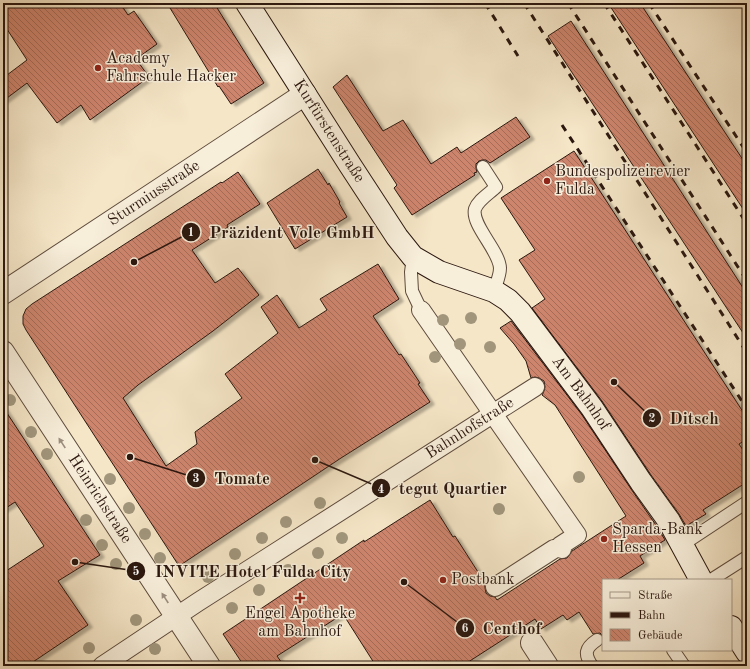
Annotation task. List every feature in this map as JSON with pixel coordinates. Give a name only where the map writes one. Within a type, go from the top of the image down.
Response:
[{"type":"main road","name":"Kurfürstenstraße","points":[[247,3],[397,237],[413,257]]},
{"type":"main road","name":"Sturmiusstraße","points":[[3,293],[305,94]]},
{"type":"main road","name":"Am Bahnhof","points":[[413,257],[439,272],[494,291],[508,300],[520,312],[592,408],[641,482],[670,521],[700,579]]},
{"type":"main road","name":"Heinrichstraße","points":[[3,352],[209,666]]},
{"type":"main road","points":[[732,629],[747,652]]},
{"type":"main road","points":[[532,643],[547,666]]},
{"type":"street","points":[[422,310],[492,414],[577,535],[562,547],[495,587]]},
{"type":"street","name":"Bahnhofstraße","points":[[102,666],[176,616],[535,387]]},
{"type":"lane","points":[[483,167],[496,187],[478,204],[475,213],[478,224],[498,259],[500,267],[499,276],[494,291]]},
{"type":"lane","points":[[413,257],[411,272],[412,291],[422,310]]},
{"type":"lane","points":[[682,545],[747,502]]},
{"type":"lane","points":[[700,579],[747,557]]},
{"type":"lane","points":[[592,666],[587,658],[587,652],[590,644],[597,640]]},
{"type":"lane","points":[[674,651],[684,666]]},
{"type":"building","points":[[3,3],[120,3],[128,15],[134,11],[157,44],[136,59],[149,77],[90,120],[81,105],[57,123],[27,83],[3,101],[3,78],[27,60],[3,23]]},
{"type":"building","points":[[167,3],[214,3],[264,83],[231,104],[219,86],[218,87]]},
{"type":"building","points":[[608,3],[640,3],[747,166],[747,215]]},
{"type":"building","points":[[571,21],[747,294],[747,339],[548,36]]},
{"type":"building","points":[[347,75],[383,131],[403,120],[431,164],[457,147],[461,153],[516,117],[530,137],[490,163],[486,160],[479,161],[476,164],[477,172],[474,173],[475,175],[412,215],[394,188],[397,185],[333,87]]},
{"type":"building","points":[[574,151],[747,418],[747,439],[739,444],[747,456],[747,482],[703,510],[706,514],[686,526],[602,401],[532,308],[545,299],[519,260],[535,250],[501,198]]},
{"type":"building","points":[[318,169],[328,185],[329,183],[347,217],[295,249],[267,203]]},
{"type":"building","points":[[238,172],[260,204],[192,250],[215,283],[238,268],[259,295],[213,331],[138,385],[123,398],[166,466],[197,444],[195,432],[242,398],[225,374],[278,333],[261,307],[277,295],[299,328],[327,310],[320,299],[378,264],[399,299],[373,316],[399,355],[401,354],[420,383],[418,384],[430,402],[341,458],[179,566],[26,330],[23,324],[23,316],[26,309],[32,304]]},
{"type":"building","points":[[511,321],[582,415],[665,540],[640,556],[644,563],[619,579],[602,579],[602,635],[600,633],[593,634],[579,612],[567,620],[563,615],[541,629],[535,619],[462,666],[376,666],[343,614],[277,656],[284,666],[244,666],[223,634],[364,540],[364,542],[430,500],[453,537],[455,536],[485,583],[486,593],[495,597],[497,600],[560,559],[567,558],[572,551],[626,516],[555,405],[542,395],[545,387],[544,381],[535,377],[531,378],[526,361],[500,328]]},
{"type":"building","points":[[3,407],[100,555],[58,581],[88,625],[27,666],[3,666],[3,573],[44,546],[15,502],[3,510]]},
{"type":"railway","points":[[485,3],[518,56]]},
{"type":"railway","points":[[524,3],[747,353]]},
{"type":"railway","points":[[568,3],[747,281]]},
{"type":"railway","points":[[604,3],[747,224]]},
{"type":"railway","points":[[649,3],[747,153]]},
{"type":"railway","points":[[562,125],[747,409]]},
{"type":"place","name":"Academy Fahrschule Hacker","points":[[98,68]]},
{"type":"place","name":"Bundespolizeirevier Fulda","points":[[547,181]]},
{"type":"place","name":"Präzident Vole GmbH","points":[[134,262]]},
{"type":"place","name":"Ditsch","points":[[614,382]]},
{"type":"place","name":"Tomate","points":[[130,457]]},
{"type":"place","name":"tegut Quartier","points":[[315,460]]},
{"type":"place","name":"Sparda-Bank Hessen","points":[[604,539]]},
{"type":"place","name":"INVITE Hotel Fulda City","points":[[75,562]]},
{"type":"place","name":"Postbank","points":[[443,580]]},
{"type":"place","name":"Centhof","points":[[404,582]]},
{"type":"place","name":"Engel Apotheke am Bahnhof","points":[[300,598]]}]
